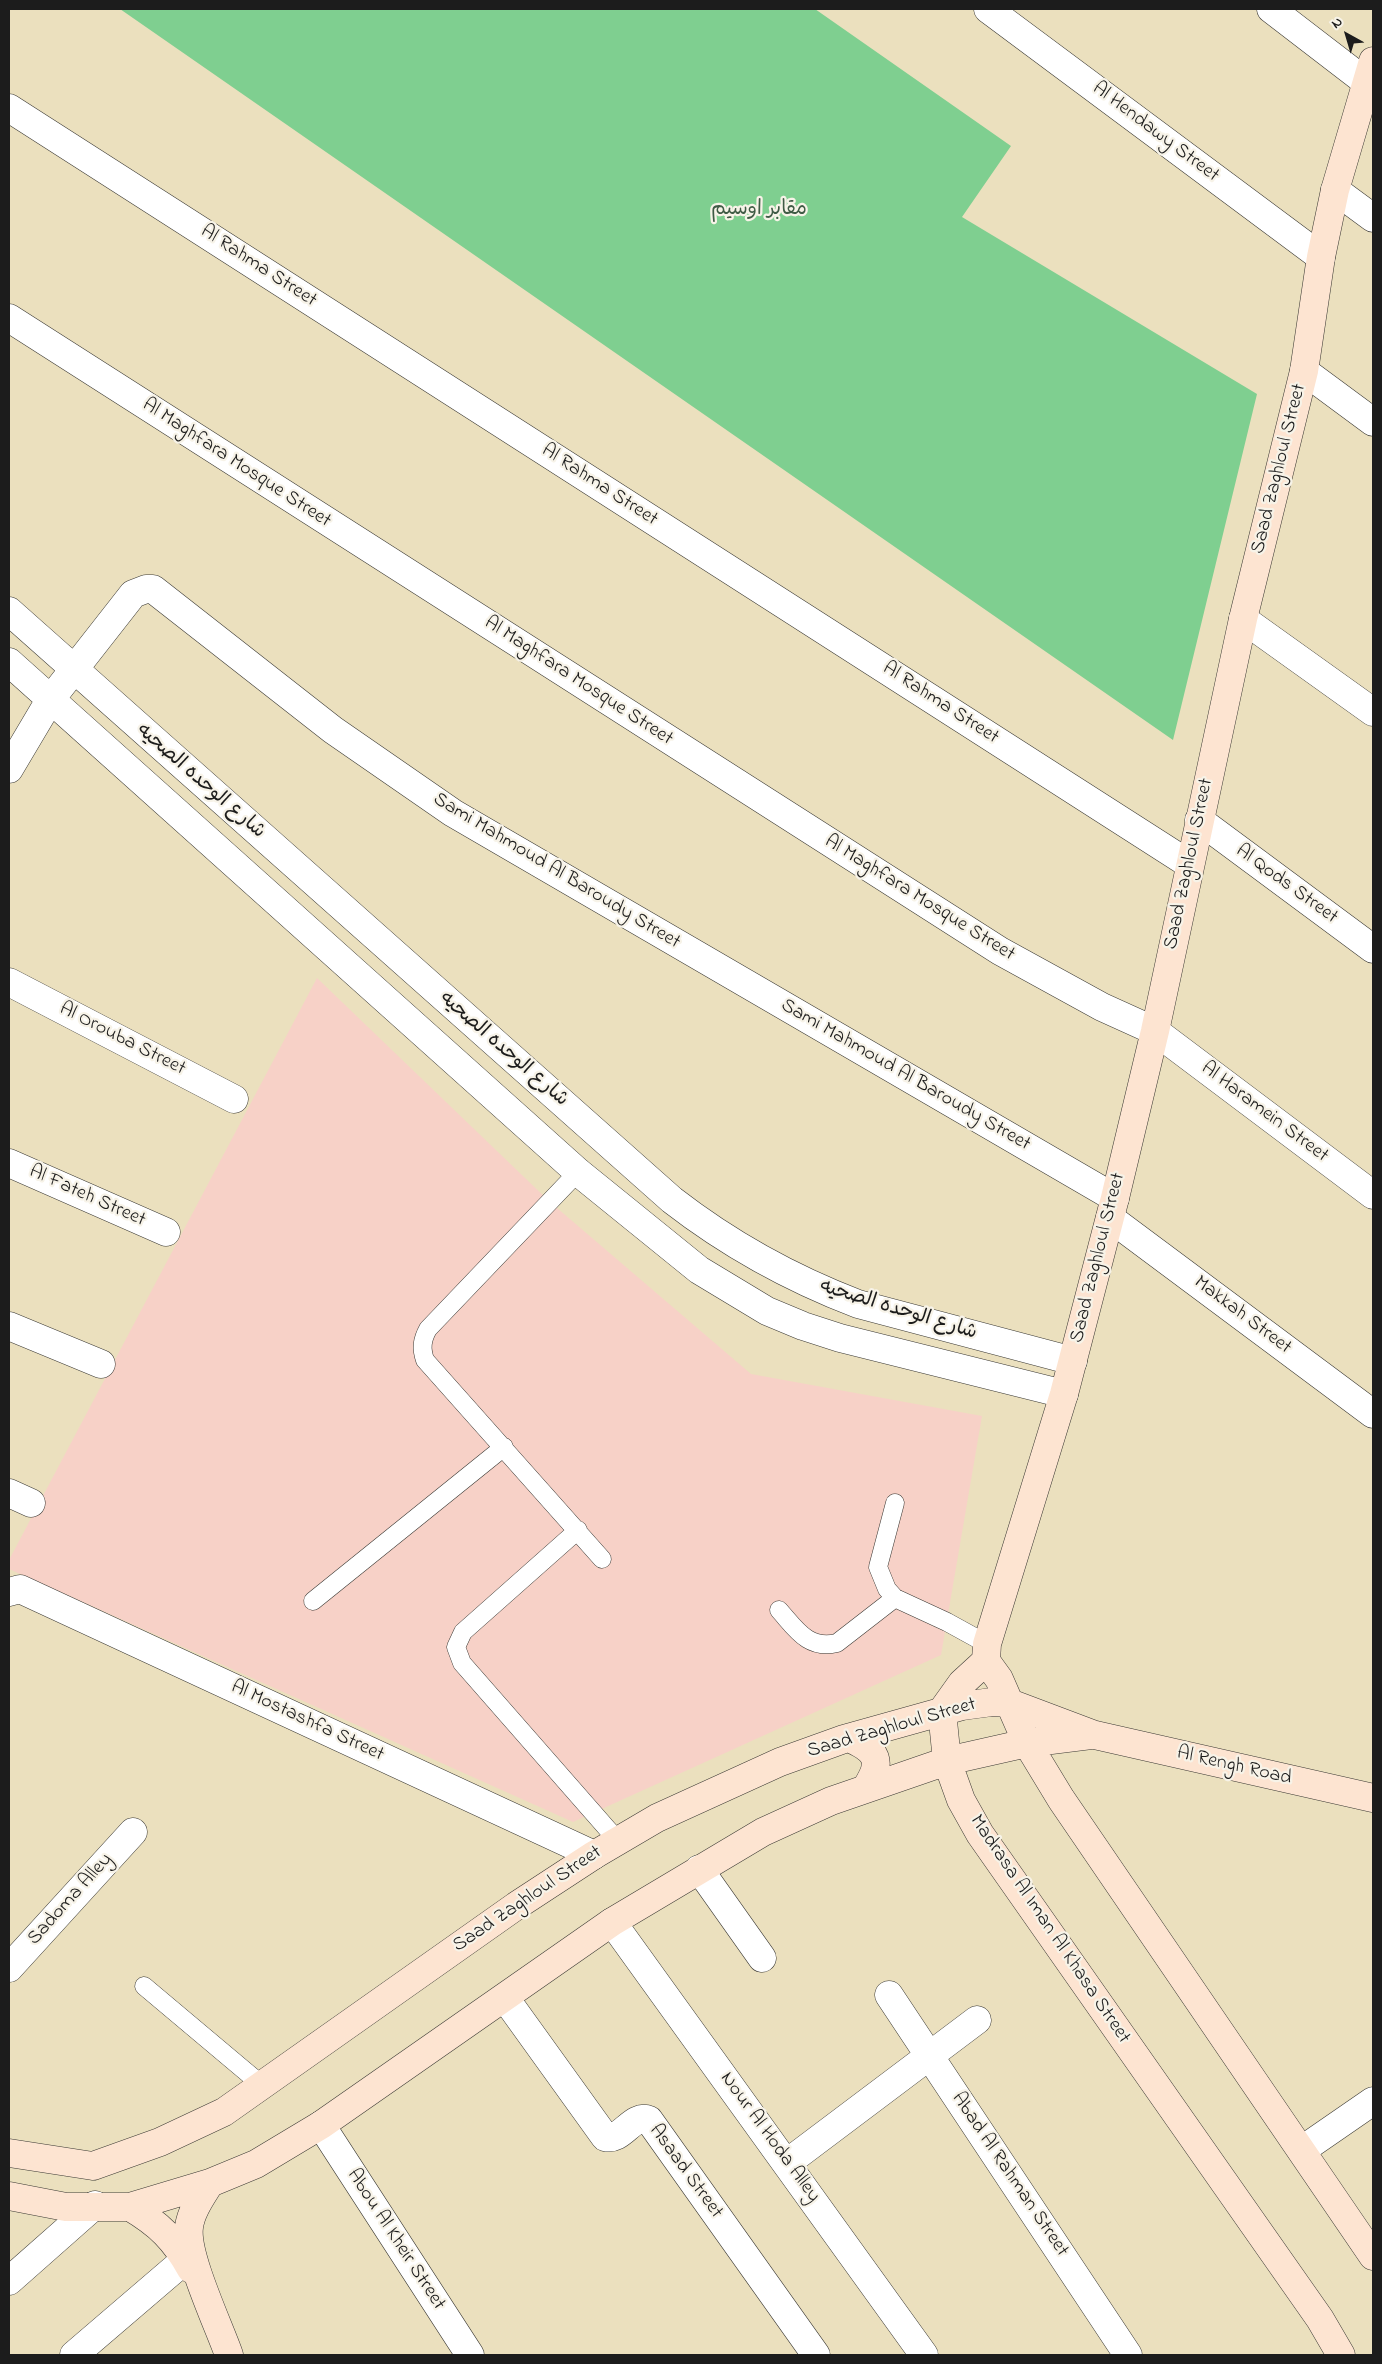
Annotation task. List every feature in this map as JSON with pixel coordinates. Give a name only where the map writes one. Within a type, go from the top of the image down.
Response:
[{"type":"street","name":"Al Hendawy Street","points":[[988,9],[1321,257]]},
{"type":"street","points":[[1271,9],[1370,72]]},
{"type":"street","name":"Saad Zaghloul Street","points":[[986,1653],[1064,1394],[1113,1208],[1154,1031],[1243,619],[1304,371],[1321,257],[1336,190],[1370,72]]},
{"type":"street","name":"Al Rahma Street","points":[[9,108],[1189,864]]},
{"type":"street","points":[[1336,190],[1373,218]]},
{"type":"street","name":"Al Maghfara Mosque Street","points":[[9,318],[1000,951],[1102,1007],[1154,1031]]},
{"type":"street","points":[[1304,371],[1373,422]]},
{"type":"street","name":"Sami Mahmoud Al Baroudy Street","points":[[9,769],[50,700],[133,594],[146,589],[153,589],[333,730],[392,773],[453,813],[1113,1208]]},
{"type":"street","name":"شارع الوحده الصحيه","points":[[9,611],[672,1200],[730,1242],[792,1277],[858,1304],[1073,1361]]},
{"type":"street","points":[[1243,619],[1373,712]]},
{"type":"street","name":"شارع الوحده الصحيه","points":[[9,662],[578,1172],[699,1270],[766,1311],[803,1326],[840,1338],[1064,1394]]},
{"type":"street","name":"Al Qods Street","points":[[1199,820],[1373,949]]},
{"type":"street","name":"Al Orouba Street","points":[[9,982],[234,1098]]},
{"type":"street","name":"Al Haramein Street","points":[[1154,1031],[1373,1195]]},
{"type":"street","name":"Al Fateh Street","points":[[9,1163],[166,1232]]},
{"type":"street","name":"Makkah Street","points":[[1113,1208],[1373,1414]]},
{"type":"street","points":[[9,1326],[101,1364]]},
{"type":"street","name":"Al Mostashfa Street","points":[[14,1590],[594,1855]]},
{"type":"street","points":[[942,1711],[986,1653],[1027,1743],[1061,1799],[1373,2256]]},
{"type":"street","name":"Saad Zaghloul Street","points":[[9,2153],[93,2166],[160,2142],[224,2112],[516,1906],[594,1855],[657,1818],[718,1788],[780,1762],[849,1738],[968,1704],[1010,1703],[1095,1735]]},
{"type":"street","name":"Madrasa Al Iman Al Khasa Street","points":[[942,1711],[947,1761],[961,1800],[980,1834],[1315,2311],[1341,2355]]},
{"type":"street","points":[[9,2196],[66,2207],[95,2205],[130,2207],[210,2183],[256,2164],[321,2126],[612,1922],[764,1832],[866,1788],[947,1761],[1027,1743],[1095,1735]]},
{"type":"street","name":"Al Rengh Road","points":[[1095,1735],[1373,1798]]},
{"type":"street","points":[[849,1738],[866,1746],[874,1755],[877,1763],[874,1774],[866,1788]]},
{"type":"street","name":"Sadoma Alley","points":[[9,1968],[133,1832]]},
{"type":"street","points":[[699,1869],[762,1958]]},
{"type":"street","name":"Nour Al Hoda Alley","points":[[612,1922],[924,2355]]},
{"type":"street","name":"Abad Al Rahman Street","points":[[890,1995],[1128,2355]]},
{"type":"street","name":"Asaad Street","points":[[505,1998],[605,2137],[613,2138],[638,2120],[649,2120],[816,2355]]},
{"type":"street","points":[[787,2163],[977,2020]]},
{"type":"street","points":[[1302,2150],[1373,2101]]},
{"type":"street","name":"Abou Al Kheir Street","points":[[321,2126],[470,2355]]},
{"type":"street","points":[[210,2183],[194,2210],[188,2228],[193,2256],[229,2355]]},
{"type":"street","points":[[9,2281],[95,2205]]},
{"type":"street","points":[[130,2207],[154,2221],[172,2238],[204,2290]]},
{"type":"street","points":[[74,2355],[186,2259]]},
{"type":"lane","points":[[578,1172],[428,1328],[423,1339],[422,1350],[425,1360],[602,1559]]},
{"type":"lane","points":[[314,1601],[504,1447]]},
{"type":"lane","points":[[894,1503],[878,1567],[887,1589],[895,1598],[947,1622],[986,1653]]},
{"type":"lane","points":[[578,1530],[464,1632],[456,1647],[462,1663],[618,1840]]},
{"type":"lane","points":[[778,1610],[803,1636],[813,1643],[825,1646],[837,1643],[895,1598]]},
{"type":"lane","points":[[144,1986],[263,2086]]},
{"type":"shaded area","points":[[317,978],[550,1202],[751,1374],[982,1416],[941,1655],[573,1822],[9,1569],[9,1560]]},
{"type":"green space","name":"مقابر اوسيم","points":[[120,9],[815,9],[1011,146],[962,217],[1257,394],[1173,740]]}]
